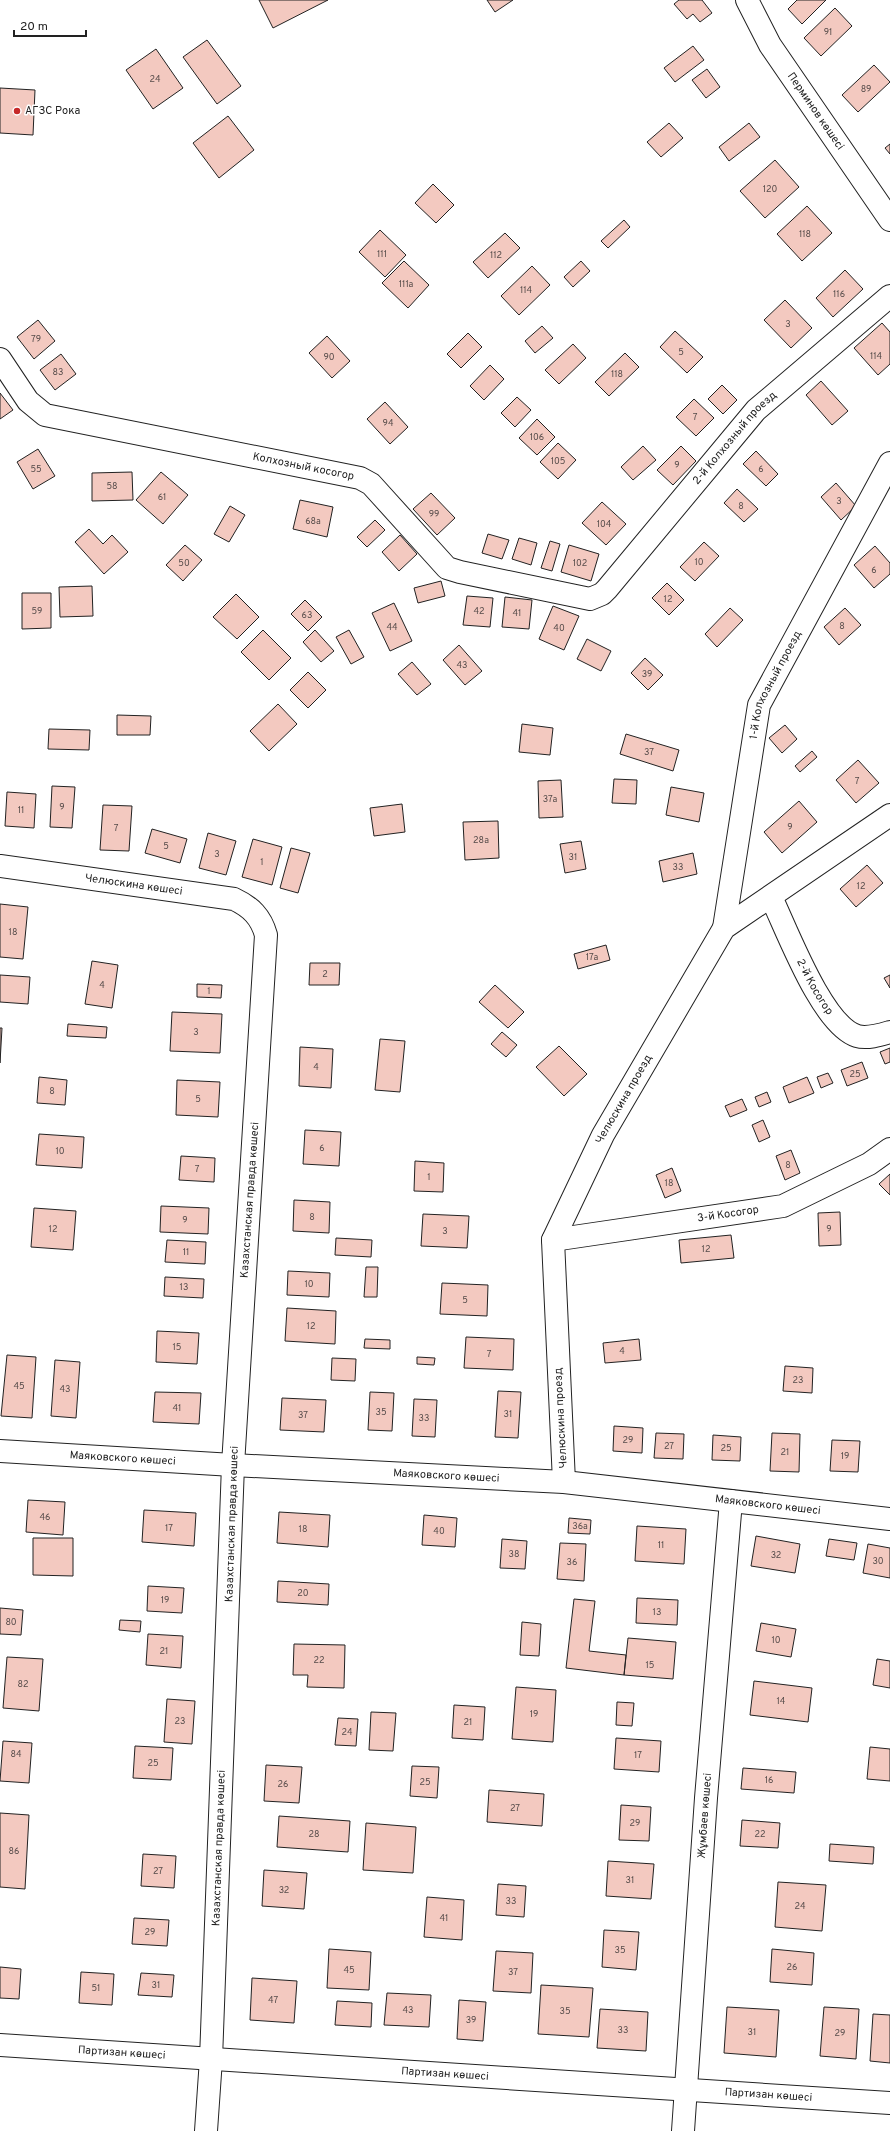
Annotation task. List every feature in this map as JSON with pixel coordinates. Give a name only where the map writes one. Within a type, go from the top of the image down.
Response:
[{"type":"street","name":"Перминов көшесі","points":[[747,0],[770,45],[890,220]]},
{"type":"street","name":"2-й Колхозный проезд","points":[[597,597],[607,589],[756,410],[890,296]]},
{"type":"street","name":"Колхозный косогор","points":[[0,359],[28,401],[45,415],[360,478],[376,489],[447,568],[583,598],[597,597]]},
{"type":"street","name":"1-й Колхозный проезд","points":[[724,928],[759,705],[890,464]]},
{"type":"street","name":"Челюскина проезд","points":[[564,1482],[553,1240],[603,1135],[724,928],[890,815]]},
{"type":"street","name":"Челюскина көшесі","points":[[0,866],[234,899],[250,908],[260,919]]},
{"type":"street","name":"2-й Косогор","points":[[771,897],[825,1009],[848,1032],[857,1036],[873,1036],[890,1032]]},
{"type":"street","name":"Казахстанская правда көшесі","points":[[206,2131],[211,2059],[234,1465],[266,935],[260,919]]},
{"type":"street","name":"3-й Косогор","points":[[553,1240],[783,1206],[869,1164],[890,1149]]},
{"type":"street","name":"Маяковского көшесі","points":[[0,1451],[564,1482],[890,1519]]},
{"type":"street","name":"Жұмбаев көшесі","points":[[683,2131],[707,1790],[731,1501]]},
{"type":"street","name":"Партизан көшесі","points":[[0,2045],[686,2091],[890,2103]]},
{"type":"building","points":[[259,0],[328,0],[273,28]]},
{"type":"building","points":[[487,0],[513,0],[495,12]]},
{"type":"building","points":[[679,0],[702,0],[712,13],[700,22],[693,14],[687,19],[674,4]]},
{"type":"building","points":[[797,0],[826,0],[802,24],[788,9]]},
{"type":"building","points":[[835,8],[852,26],[821,56],[804,38]]},
{"type":"building","points":[[207,40],[241,86],[217,104],[183,57]]},
{"type":"building","points":[[693,46],[704,60],[675,82],[664,68]]},
{"type":"building","points":[[156,49],[183,88],[153,109],[126,70]]},
{"type":"building","points":[[874,65],[890,82],[858,112],[842,95]]},
{"type":"building","points":[[707,69],[720,87],[706,98],[692,80]]},
{"type":"building","name":"АГЗС Рока","points":[[0,88],[35,90],[33,135],[0,133]]},
{"type":"building","points":[[228,116],[254,150],[219,178],[193,143]]},
{"type":"building","points":[[669,123],[683,138],[661,157],[647,142]]},
{"type":"building","points":[[749,123],[760,137],[729,161],[719,147]]},
{"type":"building","points":[[890,144],[890,154],[885,148]]},
{"type":"building","points":[[775,160],[799,187],[765,218],[740,191]]},
{"type":"building","points":[[433,184],[454,205],[436,223],[415,203]]},
{"type":"building","points":[[807,206],[832,233],[802,261],[777,234]]},
{"type":"building","points":[[624,220],[630,227],[608,248],[601,241]]},
{"type":"building","points":[[380,230],[406,255],[385,277],[359,252]]},
{"type":"building","points":[[505,233],[520,248],[488,278],[473,262]]},
{"type":"building","points":[[404,261],[429,285],[408,308],[382,283]]},
{"type":"building","points":[[581,261],[590,271],[573,287],[564,277]]},
{"type":"building","points":[[532,266],[550,285],[519,315],[501,296]]},
{"type":"building","points":[[845,270],[863,289],[833,317],[816,298]]},
{"type":"building","points":[[785,300],[812,328],[791,348],[764,320]]},
{"type":"building","points":[[38,320],[55,341],[34,359],[17,337]]},
{"type":"building","points":[[882,323],[890,332],[890,364],[878,375],[854,348]]},
{"type":"building","points":[[542,326],[553,338],[535,353],[525,341]]},
{"type":"building","points":[[675,331],[703,357],[687,373],[660,347]]},
{"type":"building","points":[[468,333],[482,347],[461,368],[447,354]]},
{"type":"building","points":[[327,336],[350,361],[332,378],[309,353]]},
{"type":"building","points":[[573,344],[586,358],[559,384],[545,370]]},
{"type":"building","points":[[625,353],[639,367],[609,396],[595,382]]},
{"type":"building","points":[[61,354],[76,374],[55,390],[40,370]]},
{"type":"building","points":[[490,365],[504,379],[484,400],[470,386]]},
{"type":"building","points":[[821,381],[848,411],[832,425],[806,395]]},
{"type":"building","points":[[722,385],[737,400],[723,414],[708,399]]},
{"type":"building","points":[[0,393],[13,410],[0,419]]},
{"type":"building","points":[[517,397],[531,410],[515,427],[501,413]]},
{"type":"building","points":[[694,399],[714,418],[696,436],[676,417]]},
{"type":"building","points":[[385,402],[408,427],[390,444],[367,419]]},
{"type":"building","points":[[537,419],[555,437],[537,455],[519,438]]},
{"type":"building","points":[[558,443],[576,460],[558,479],[540,462]]},
{"type":"building","points":[[643,446],[656,460],[633,480],[621,467]]},
{"type":"building","points":[[681,446],[696,461],[673,485],[657,470]]},
{"type":"building","points":[[38,449],[55,476],[33,489],[17,462]]},
{"type":"building","points":[[756,451],[778,474],[766,486],[743,464]]},
{"type":"building","points":[[132,472],[133,500],[92,501],[92,473]]},
{"type":"building","points":[[161,472],[188,495],[163,524],[136,500]]},
{"type":"building","points":[[836,483],[856,506],[841,520],[821,497]]},
{"type":"building","points":[[737,489],[758,509],[744,522],[724,503]]},
{"type":"building","points":[[431,493],[455,518],[437,535],[413,509]]},
{"type":"building","points":[[300,500],[333,507],[327,537],[293,529]]},
{"type":"building","points":[[602,502],[626,524],[606,545],[582,523]]},
{"type":"building","points":[[230,506],[245,515],[229,542],[214,534]]},
{"type":"building","points":[[375,520],[385,530],[367,547],[357,537]]},
{"type":"building","points":[[89,529],[103,544],[112,535],[128,552],[104,574],[75,542]]},
{"type":"building","points":[[488,534],[509,540],[502,559],[482,553]]},
{"type":"building","points":[[400,535],[417,554],[399,571],[382,552]]},
{"type":"building","points":[[519,538],[537,543],[531,565],[512,559]]},
{"type":"building","points":[[550,541],[560,544],[552,571],[541,568]]},
{"type":"building","points":[[704,542],[719,556],[695,581],[680,567]]},
{"type":"building","points":[[185,545],[202,560],[183,581],[166,565]]},
{"type":"building","points":[[569,545],[599,554],[591,581],[561,572]]},
{"type":"building","points":[[875,546],[890,563],[890,574],[874,588],[854,565]]},
{"type":"building","points":[[441,581],[445,596],[418,603],[414,588]]},
{"type":"building","points":[[667,583],[684,600],[669,615],[652,598]]},
{"type":"building","points":[[92,586],[93,616],[60,617],[59,587]]},
{"type":"building","points":[[22,593],[51,593],[51,628],[22,629]]},
{"type":"building","points":[[236,594],[259,617],[237,639],[213,617]]},
{"type":"building","points":[[467,596],[493,598],[490,627],[463,625]]},
{"type":"building","points":[[505,597],[532,600],[529,629],[502,627]]},
{"type":"building","points":[[305,600],[322,617],[308,631],[291,614]]},
{"type":"building","points":[[394,603],[412,641],[390,651],[372,613]]},
{"type":"building","points":[[553,606],[579,616],[564,650],[539,639]]},
{"type":"building","points":[[730,608],[743,620],[717,647],[705,634]]},
{"type":"building","points":[[845,608],[861,625],[839,645],[824,627]]},
{"type":"building","points":[[263,630],[291,658],[269,680],[241,652]]},
{"type":"building","points":[[315,630],[334,651],[321,662],[303,642]]},
{"type":"building","points":[[349,630],[364,657],[351,664],[336,637]]},
{"type":"building","points":[[587,639],[611,651],[601,671],[577,659]]},
{"type":"building","points":[[459,645],[482,671],[465,685],[443,660]]},
{"type":"building","points":[[645,658],[663,675],[648,690],[631,673]]},
{"type":"building","points":[[412,662],[431,684],[417,695],[398,674]]},
{"type":"building","points":[[308,672],[326,690],[308,708],[290,690]]},
{"type":"building","points":[[278,704],[297,724],[269,751],[250,731]]},
{"type":"building","points":[[117,715],[151,716],[150,735],[117,735]]},
{"type":"building","points":[[522,724],[553,728],[550,755],[519,752]]},
{"type":"building","points":[[785,725],[797,739],[782,753],[769,738]]},
{"type":"building","points":[[49,729],[90,730],[89,750],[48,749]]},
{"type":"building","points":[[626,734],[679,750],[673,771],[620,754]]},
{"type":"building","points":[[812,751],[817,757],[800,772],[795,766]]},
{"type":"building","points":[[858,760],[879,783],[856,803],[836,780]]},
{"type":"building","points":[[614,779],[637,780],[636,804],[612,803]]},
{"type":"building","points":[[561,780],[563,817],[539,818],[538,781]]},
{"type":"building","points":[[52,786],[75,787],[72,828],[50,827]]},
{"type":"building","points":[[671,787],[704,793],[699,822],[666,815]]},
{"type":"building","points":[[7,792],[36,794],[34,828],[5,826]]},
{"type":"building","points":[[799,801],[817,822],[782,853],[764,832]]},
{"type":"building","points":[[402,804],[405,832],[374,836],[370,808]]},
{"type":"building","points":[[103,805],[132,806],[129,851],[100,850]]},
{"type":"building","points":[[498,821],[499,858],[465,860],[463,822]]},
{"type":"building","points":[[152,829],[187,839],[180,863],[145,853]]},
{"type":"building","points":[[208,833],[236,841],[226,875],[199,868]]},
{"type":"building","points":[[253,839],[282,847],[272,885],[242,877]]},
{"type":"building","points":[[581,841],[586,869],[565,873],[560,844]]},
{"type":"building","points":[[291,848],[310,853],[298,893],[280,888]]},
{"type":"building","points":[[693,853],[697,874],[663,882],[659,861]]},
{"type":"building","points":[[867,865],[883,883],[856,907],[840,889]]},
{"type":"building","points":[[0,904],[28,907],[23,959],[0,957]]},
{"type":"building","points":[[606,945],[610,960],[578,969],[574,954]]},
{"type":"building","points":[[92,961],[118,965],[112,1008],[85,1004]]},
{"type":"building","points":[[310,963],[340,963],[339,985],[309,985]]},
{"type":"building","points":[[0,975],[30,977],[28,1004],[0,1002]]},
{"type":"building","points":[[890,975],[890,988],[884,978]]},
{"type":"building","points":[[197,984],[222,985],[221,998],[197,997]]},
{"type":"building","points":[[495,985],[524,1012],[508,1028],[479,1002]]},
{"type":"building","points":[[172,1012],[222,1014],[220,1053],[170,1051]]},
{"type":"building","points":[[68,1024],[107,1027],[106,1038],[67,1036]]},
{"type":"building","points":[[0,1028],[2,1028],[0,1063]]},
{"type":"building","points":[[502,1032],[517,1045],[506,1057],[491,1044]]},
{"type":"building","points":[[380,1039],[405,1041],[400,1092],[375,1090]]},
{"type":"building","points":[[559,1046],[587,1074],[564,1096],[536,1067]]},
{"type":"building","points":[[300,1047],[333,1049],[331,1088],[299,1086]]},
{"type":"building","points":[[890,1048],[890,1062],[885,1064],[880,1052]]},
{"type":"building","points":[[862,1062],[868,1078],[847,1086],[841,1070]]},
{"type":"building","points":[[828,1073],[833,1083],[821,1088],[817,1077]]},
{"type":"building","points":[[39,1077],[67,1080],[65,1105],[37,1103]]},
{"type":"building","points":[[807,1077],[814,1093],[789,1103],[783,1087]]},
{"type":"building","points":[[177,1080],[220,1082],[218,1117],[176,1115]]},
{"type":"building","points":[[767,1092],[771,1102],[759,1107],[755,1097]]},
{"type":"building","points":[[742,1099],[747,1110],[730,1117],[725,1106]]},
{"type":"building","points":[[763,1120],[770,1137],[759,1142],[752,1125]]},
{"type":"building","points":[[305,1130],[341,1132],[339,1166],[303,1164]]},
{"type":"building","points":[[39,1134],[84,1137],[82,1168],[36,1165]]},
{"type":"building","points":[[791,1150],[800,1173],[785,1180],[776,1156]]},
{"type":"building","points":[[181,1156],[215,1158],[214,1182],[179,1180]]},
{"type":"building","points":[[415,1161],[444,1163],[443,1192],[414,1191]]},
{"type":"building","points":[[672,1168],[681,1191],[665,1198],[656,1175]]},
{"type":"building","points":[[890,1174],[890,1195],[879,1184]]},
{"type":"building","points":[[294,1200],[330,1202],[329,1233],[293,1231]]},
{"type":"building","points":[[161,1206],[209,1208],[208,1234],[160,1232]]},
{"type":"building","points":[[34,1208],[76,1211],[73,1250],[31,1247]]},
{"type":"building","points":[[840,1212],[841,1245],[819,1246],[818,1213]]},
{"type":"building","points":[[423,1214],[469,1216],[467,1248],[421,1246]]},
{"type":"building","points":[[731,1235],[734,1258],[681,1263],[679,1240]]},
{"type":"building","points":[[336,1238],[372,1240],[371,1257],[335,1255]]},
{"type":"building","points":[[167,1240],[206,1242],[205,1264],[165,1262]]},
{"type":"building","points":[[366,1267],[378,1267],[377,1297],[364,1297]]},
{"type":"building","points":[[288,1271],[330,1273],[329,1297],[287,1295]]},
{"type":"building","points":[[165,1277],[204,1279],[203,1298],[164,1296]]},
{"type":"building","points":[[442,1283],[488,1285],[487,1316],[440,1314]]},
{"type":"building","points":[[287,1308],[336,1311],[335,1344],[285,1341]]},
{"type":"building","points":[[157,1331],[199,1333],[197,1364],[156,1362]]},
{"type":"building","points":[[466,1337],[514,1339],[513,1370],[464,1368]]},
{"type":"building","points":[[365,1339],[390,1340],[390,1349],[364,1348]]},
{"type":"building","points":[[639,1339],[641,1360],[605,1363],[603,1343]]},
{"type":"building","points":[[7,1355],[36,1357],[32,1418],[1,1416]]},
{"type":"building","points":[[417,1357],[435,1358],[434,1365],[417,1364]]},
{"type":"building","points":[[332,1358],[356,1359],[355,1381],[331,1380]]},
{"type":"building","points":[[55,1360],[80,1362],[76,1418],[51,1416]]},
{"type":"building","points":[[785,1366],[813,1368],[812,1393],[783,1391]]},
{"type":"building","points":[[498,1391],[521,1392],[518,1438],[495,1437]]},
{"type":"building","points":[[155,1392],[201,1393],[199,1424],[153,1422]]},
{"type":"building","points":[[370,1392],[394,1393],[392,1431],[368,1430]]},
{"type":"building","points":[[282,1398],[326,1400],[324,1432],[280,1430]]},
{"type":"building","points":[[414,1399],[437,1400],[435,1437],[412,1436]]},
{"type":"building","points":[[614,1426],[643,1428],[642,1453],[613,1451]]},
{"type":"building","points":[[656,1433],[684,1434],[683,1459],[654,1458]]},
{"type":"building","points":[[772,1433],[800,1434],[799,1472],[770,1471]]},
{"type":"building","points":[[713,1435],[741,1437],[740,1461],[712,1460]]},
{"type":"building","points":[[832,1440],[860,1441],[858,1472],[830,1471]]},
{"type":"building","points":[[28,1500],[65,1502],[63,1535],[26,1532]]},
{"type":"building","points":[[144,1510],[196,1513],[194,1546],[142,1542]]},
{"type":"building","points":[[279,1512],[330,1515],[328,1547],[277,1543]]},
{"type":"building","points":[[424,1515],[457,1518],[455,1547],[422,1545]]},
{"type":"building","points":[[569,1518],[591,1520],[590,1534],[568,1533]]},
{"type":"building","points":[[637,1526],[686,1529],[684,1564],[635,1561]]},
{"type":"building","points":[[756,1536],[800,1544],[795,1573],[751,1566]]},
{"type":"building","points":[[33,1538],[73,1538],[73,1576],[33,1575]]},
{"type":"building","points":[[502,1539],[527,1541],[525,1569],[500,1568]]},
{"type":"building","points":[[829,1539],[857,1543],[854,1560],[826,1556]]},
{"type":"building","points":[[560,1543],[586,1544],[584,1581],[557,1579]]},
{"type":"building","points":[[868,1544],[890,1548],[890,1578],[863,1573]]},
{"type":"building","points":[[278,1581],[329,1584],[328,1605],[277,1602]]},
{"type":"building","points":[[148,1586],[184,1588],[182,1613],[147,1611]]},
{"type":"building","points":[[637,1598],[678,1600],[677,1625],[636,1623]]},
{"type":"building","points":[[574,1599],[595,1601],[589,1651],[626,1655],[624,1675],[566,1668]]},
{"type":"building","points":[[0,1608],[23,1610],[21,1635],[0,1634]]},
{"type":"building","points":[[120,1620],[141,1621],[140,1632],[119,1630]]},
{"type":"building","points":[[522,1622],[541,1624],[539,1656],[520,1655]]},
{"type":"building","points":[[761,1623],[796,1629],[791,1657],[756,1651]]},
{"type":"building","points":[[148,1634],[183,1636],[181,1668],[146,1665]]},
{"type":"building","points":[[628,1638],[676,1642],[673,1679],[624,1675]]},
{"type":"building","points":[[294,1644],[345,1645],[344,1688],[307,1687],[308,1675],[293,1675]]},
{"type":"building","points":[[7,1657],[43,1659],[39,1711],[3,1708]]},
{"type":"building","points":[[877,1659],[890,1661],[890,1688],[873,1685]]},
{"type":"building","points":[[754,1681],[812,1688],[808,1722],[750,1715]]},
{"type":"building","points":[[516,1687],[556,1690],[553,1742],[512,1739]]},
{"type":"building","points":[[167,1699],[195,1701],[192,1744],[164,1742]]},
{"type":"building","points":[[617,1702],[634,1703],[632,1726],[616,1725]]},
{"type":"building","points":[[454,1705],[485,1707],[483,1740],[452,1738]]},
{"type":"building","points":[[371,1712],[396,1713],[393,1751],[369,1750]]},
{"type":"building","points":[[338,1718],[358,1719],[356,1746],[335,1745]]},
{"type":"building","points":[[616,1738],[661,1741],[659,1772],[614,1769]]},
{"type":"building","points":[[3,1741],[32,1743],[29,1783],[0,1781]]},
{"type":"building","points":[[135,1746],[173,1748],[171,1780],[133,1778]]},
{"type":"building","points":[[870,1747],[890,1749],[890,1781],[867,1779]]},
{"type":"building","points":[[266,1765],[302,1767],[299,1803],[264,1801]]},
{"type":"building","points":[[412,1766],[439,1767],[437,1798],[410,1796]]},
{"type":"building","points":[[743,1768],[796,1772],[794,1793],[741,1789]]},
{"type":"building","points":[[489,1790],[544,1794],[542,1826],[487,1822]]},
{"type":"building","points":[[621,1805],[651,1807],[649,1841],[619,1840]]},
{"type":"building","points":[[0,1813],[29,1815],[25,1889],[0,1887]]},
{"type":"building","points":[[279,1816],[350,1821],[348,1852],[277,1847]]},
{"type":"building","points":[[742,1820],[780,1823],[778,1848],[740,1846]]},
{"type":"building","points":[[366,1823],[416,1827],[413,1873],[363,1870]]},
{"type":"building","points":[[830,1844],[874,1847],[873,1864],[829,1861]]},
{"type":"building","points":[[143,1854],[176,1856],[174,1888],[141,1886]]},
{"type":"building","points":[[608,1861],[654,1864],[651,1899],[606,1896]]},
{"type":"building","points":[[264,1870],[307,1873],[304,1909],[262,1906]]},
{"type":"building","points":[[778,1882],[826,1885],[822,1931],[775,1927]]},
{"type":"building","points":[[498,1884],[526,1886],[524,1917],[496,1915]]},
{"type":"building","points":[[427,1897],[464,1900],[462,1940],[424,1937]]},
{"type":"building","points":[[134,1918],[169,1920],[167,1946],[132,1944]]},
{"type":"building","points":[[604,1930],[639,1932],[636,1970],[602,1967]]},
{"type":"building","points":[[329,1949],[371,1952],[369,1990],[327,1988]]},
{"type":"building","points":[[772,1949],[814,1953],[812,1985],[770,1982]]},
{"type":"building","points":[[496,1951],[533,1953],[531,1993],[493,1991]]},
{"type":"building","points":[[0,1967],[21,1969],[19,1999],[0,1998]]},
{"type":"building","points":[[81,1972],[114,1974],[112,2005],[79,2003]]},
{"type":"building","points":[[141,1973],[174,1975],[172,1997],[138,1995]]},
{"type":"building","points":[[252,1978],[297,1981],[294,2023],[250,2020]]},
{"type":"building","points":[[541,1985],[593,1988],[589,2037],[538,2034]]},
{"type":"building","points":[[387,1993],[431,1995],[429,2027],[384,2025]]},
{"type":"building","points":[[459,2000],[486,2002],[483,2041],[457,2039]]},
{"type":"building","points":[[337,2001],[372,2003],[371,2027],[335,2025]]},
{"type":"building","points":[[727,2007],[779,2010],[776,2057],[724,2053]]},
{"type":"building","points":[[824,2007],[859,2009],[856,2059],[820,2056]]},
{"type":"building","points":[[600,2009],[648,2012],[646,2051],[597,2048]]},
{"type":"building","points":[[873,2014],[890,2015],[890,2063],[870,2061]]},
{"type":"place","name":"АГЗС Рока","points":[[17,111]]}]
